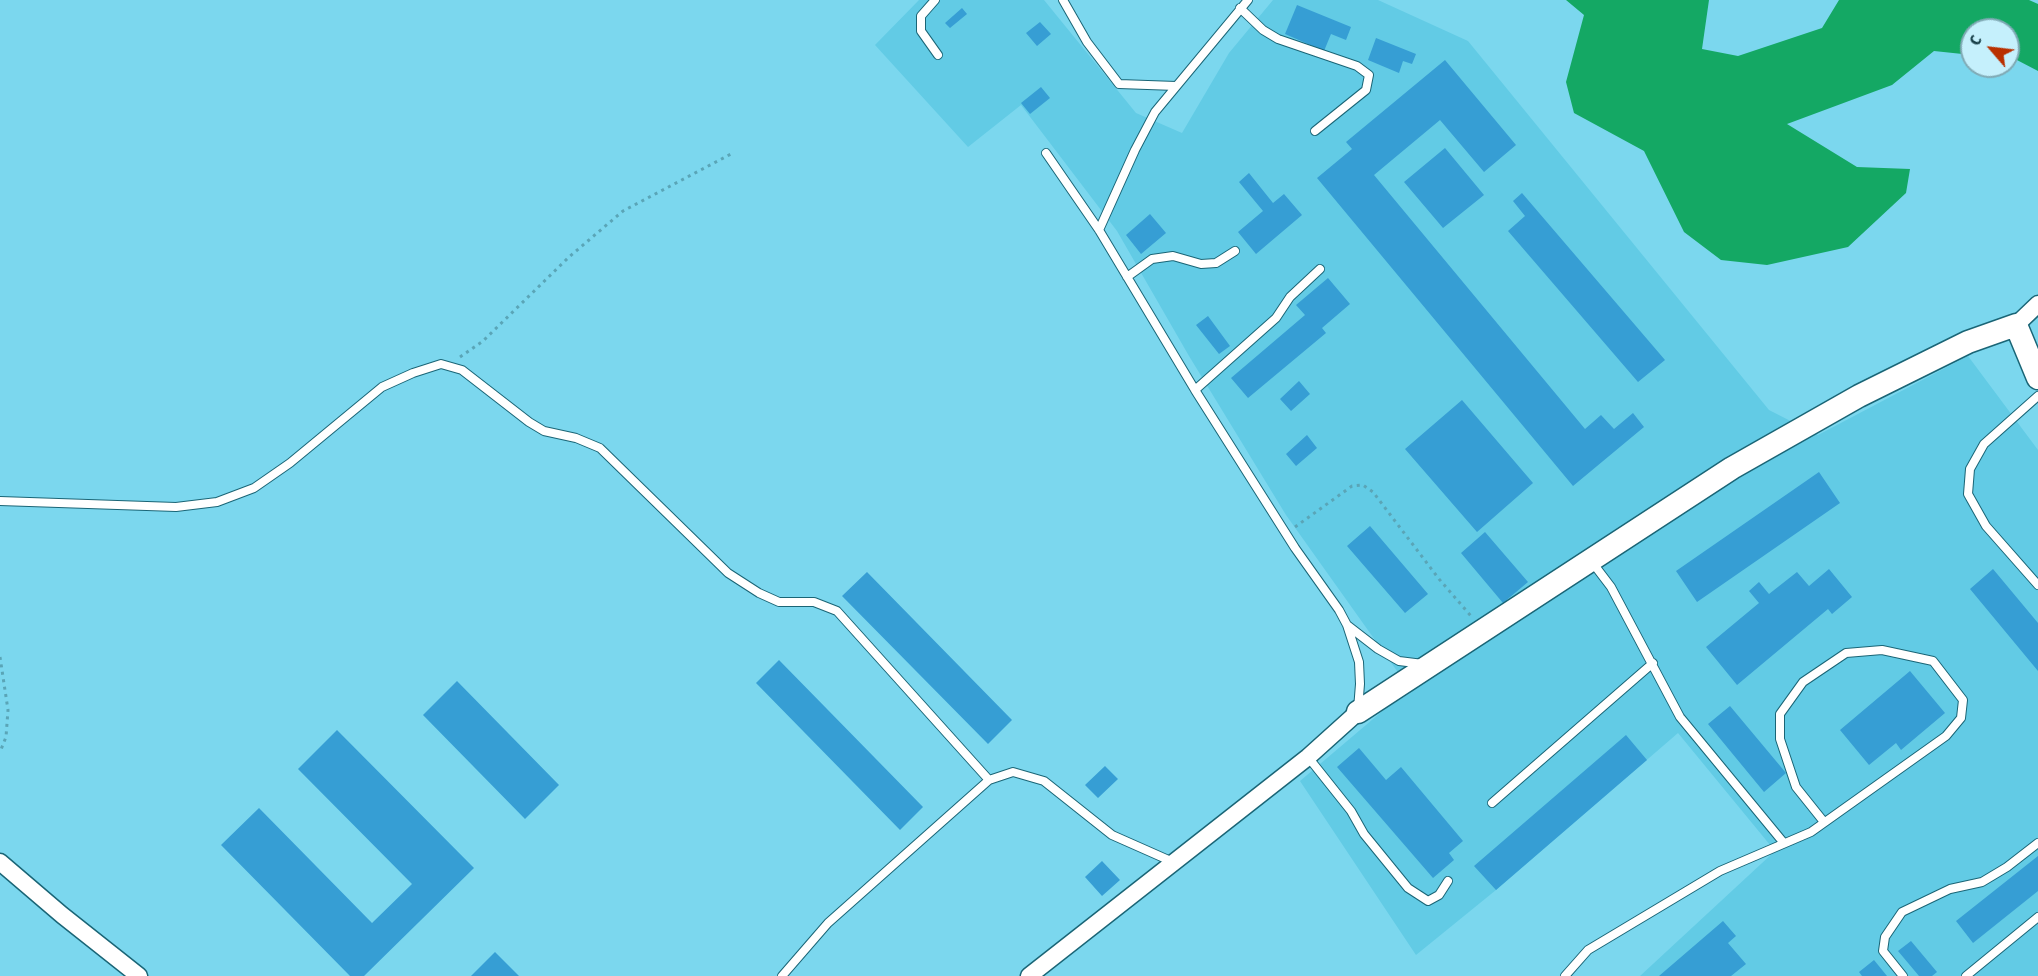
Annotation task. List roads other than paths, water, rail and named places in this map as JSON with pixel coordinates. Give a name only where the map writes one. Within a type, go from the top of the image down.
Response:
[{"type":"street","points":[[1029,976],[1308,757],[1358,712],[1732,468],[1859,396],[1968,342],[2016,325],[2038,303]]},
{"type":"street","points":[[2016,325],[2038,378]]},
{"type":"street","points":[[0,862],[54,909],[139,976]]},
{"type":"lane","points":[[935,0],[921,16],[921,31],[938,55]]},
{"type":"lane","points":[[1063,0],[1087,42],[1119,84],[1176,86]]},
{"type":"lane","points":[[1099,230],[1155,112],[1248,0]]},
{"type":"lane","points":[[1240,8],[1263,30],[1278,39],[1358,66],[1369,75],[1366,90],[1315,131]]},
{"type":"lane","points":[[1046,153],[1099,230],[1195,390],[1286,533],[1339,610],[1347,625],[1359,662],[1358,712]]},
{"type":"lane","points":[[1127,277],[1152,259],[1173,256],[1201,264],[1216,263],[1235,251]]},
{"type":"lane","points":[[1195,390],[1276,318],[1290,297],[1320,269]]},
{"type":"lane","points":[[0,501],[176,507],[217,502],[254,488],[272,476],[382,387],[441,364],[462,370],[544,431],[576,438],[600,448],[728,573],[759,593],[779,603],[814,602],[837,611],[989,780]]},
{"type":"lane","points":[[2038,396],[1984,444],[1970,469],[1968,494],[1986,526],[2038,585]]},
{"type":"lane","points":[[1590,560],[1611,587],[1680,717],[1784,842]]},
{"type":"lane","points":[[1347,625],[1398,661],[1431,665]]},
{"type":"lane","points":[[1565,976],[1588,950],[1720,871],[1811,832],[1946,736],[1962,718],[1963,700],[1933,661],[1882,650],[1846,653],[1803,682],[1780,714],[1780,739],[1796,787],[1824,822]]},
{"type":"lane","points":[[1492,803],[1653,663]]},
{"type":"lane","points":[[1308,757],[1351,811],[1364,834],[1408,888],[1428,901],[1439,895],[1448,881]]},
{"type":"lane","points":[[782,976],[828,922],[989,780],[1013,772],[1044,781],[1112,835],[1174,862]]},
{"type":"lane","points":[[1903,976],[1883,951],[1885,937],[1902,912],[1950,889],[1982,882],[2007,867],[2038,843]]},
{"type":"lane","points":[[1966,976],[2038,916]]}]
